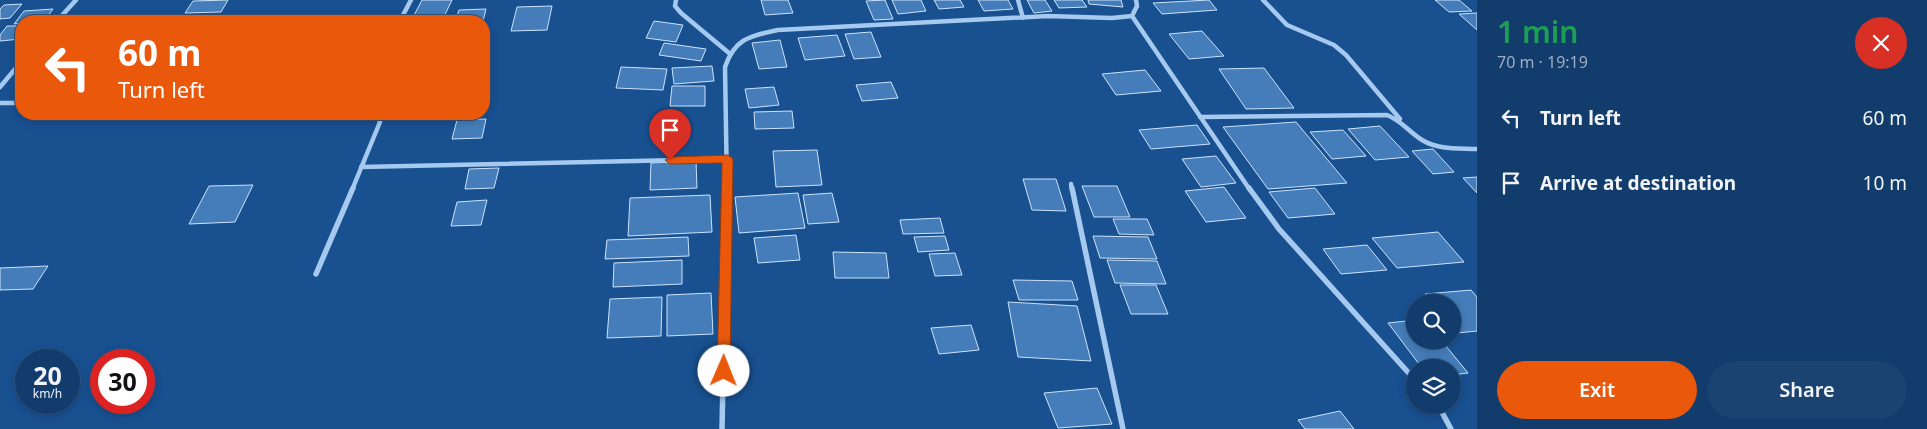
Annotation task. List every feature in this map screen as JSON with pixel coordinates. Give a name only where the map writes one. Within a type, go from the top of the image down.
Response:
[{"type":"street","points":[[62,15],[76,0]]},
{"type":"street","points":[[403,15],[411,0]]},
{"type":"street","points":[[676,0],[675,6],[681,14],[729,53]]},
{"type":"street","points":[[1018,0],[1023,18]]},
{"type":"street","points":[[1132,16],[1137,6],[1136,0]]},
{"type":"street","points":[[1263,0],[1287,25],[1334,45],[1346,55],[1400,118],[1421,139],[1432,145],[1477,149]]},
{"type":"street","points":[[722,429],[728,159],[726,67],[729,53],[738,42],[778,30],[1023,18],[1132,16]]},
{"type":"street","points":[[1132,16],[1258,202],[1279,229],[1406,370]]},
{"type":"street","points":[[0,87],[15,69]]},
{"type":"street","points":[[0,102],[15,103]]},
{"type":"street","points":[[1200,117],[1373,113],[1400,118]]},
{"type":"street","points":[[316,274],[380,122],[379,120]]},
{"type":"street","points":[[361,167],[728,159]]},
{"type":"street","points":[[1071,184],[1123,429]]},
{"type":"street","points":[[1443,414],[1451,429]]},
{"type":"building","points":[[228,0],[221,12],[185,13],[193,1]]},
{"type":"building","points":[[422,0],[452,0],[445,15],[414,15]]},
{"type":"building","points":[[761,0],[788,0],[793,13],[765,15]]},
{"type":"building","points":[[885,0],[893,19],[874,20],[866,1]]},
{"type":"building","points":[[892,0],[921,0],[926,11],[898,14]]},
{"type":"building","points":[[934,0],[960,0],[964,7],[939,9]]},
{"type":"building","points":[[978,0],[1008,0],[1013,9],[984,11]]},
{"type":"building","points":[[1027,0],[1045,0],[1052,11],[1034,13]]},
{"type":"building","points":[[1054,0],[1082,0],[1087,7],[1059,8]]},
{"type":"building","points":[[1088,0],[1121,0],[1123,7],[1089,4]]},
{"type":"building","points":[[1209,0],[1217,10],[1162,14],[1153,3]]},
{"type":"building","points":[[1435,0],[1459,0],[1472,11],[1449,12]]},
{"type":"building","points":[[22,4],[10,18],[0,19],[0,9],[4,5]]},
{"type":"building","points":[[552,6],[547,30],[511,31],[517,7]]},
{"type":"building","points":[[53,9],[48,15],[21,15],[24,11]]},
{"type":"building","points":[[486,9],[484,15],[457,15],[459,10]]},
{"type":"building","points":[[1477,13],[1477,30],[1459,14]]},
{"type":"building","points":[[654,21],[683,25],[676,42],[646,38]]},
{"type":"building","points":[[7,26],[15,26],[15,40],[0,41],[0,35]]},
{"type":"building","points":[[1202,31],[1224,56],[1189,59],[1169,34]]},
{"type":"building","points":[[871,32],[881,57],[854,59],[845,34]]},
{"type":"building","points":[[837,35],[845,56],[805,60],[798,38]]},
{"type":"building","points":[[780,40],[787,67],[759,69],[752,43]]},
{"type":"building","points":[[664,43],[706,49],[701,61],[659,55]]},
{"type":"building","points":[[712,66],[714,81],[674,84],[672,68]]},
{"type":"building","points":[[621,67],[667,69],[663,90],[616,88]]},
{"type":"building","points":[[1264,68],[1294,108],[1246,109],[1219,69]]},
{"type":"building","points":[[1145,70],[1161,91],[1116,95],[1102,74]]},
{"type":"building","points":[[891,82],[898,98],[862,101],[856,85]]},
{"type":"building","points":[[672,86],[705,86],[705,106],[670,106]]},
{"type":"building","points":[[774,87],[779,105],[749,108],[745,89]]},
{"type":"building","points":[[792,111],[794,128],[755,129],[754,112]]},
{"type":"building","points":[[457,120],[486,120],[482,138],[452,139]]},
{"type":"building","points":[[1296,122],[1347,183],[1268,189],[1223,127]]},
{"type":"building","points":[[1197,125],[1210,144],[1151,149],[1139,130]]},
{"type":"building","points":[[1380,126],[1409,157],[1375,160],[1348,129]]},
{"type":"building","points":[[1343,130],[1366,156],[1332,159],[1310,132]]},
{"type":"building","points":[[1433,149],[1454,172],[1433,174],[1412,151]]},
{"type":"building","points":[[817,150],[822,185],[776,187],[773,151]]},
{"type":"building","points":[[1216,156],[1236,183],[1201,187],[1182,159]]},
{"type":"building","points":[[696,161],[697,188],[650,190],[651,163]]},
{"type":"building","points":[[499,168],[494,188],[465,189],[469,169]]},
{"type":"building","points":[[1477,177],[1477,193],[1463,178]]},
{"type":"building","points":[[1023,179],[1056,179],[1066,211],[1032,210]]},
{"type":"building","points":[[253,185],[235,222],[189,224],[209,186]]},
{"type":"building","points":[[1082,186],[1117,186],[1130,217],[1094,217]]},
{"type":"building","points":[[1224,187],[1246,218],[1206,222],[1185,191]]},
{"type":"building","points":[[1315,188],[1335,214],[1288,218],[1269,192]]},
{"type":"building","points":[[798,193],[805,228],[739,233],[735,197]]},
{"type":"building","points":[[832,193],[839,222],[808,224],[803,195]]},
{"type":"building","points":[[710,195],[712,232],[628,236],[630,198]]},
{"type":"building","points":[[487,200],[481,225],[451,226],[457,202]]},
{"type":"building","points":[[940,218],[944,233],[903,234],[900,220]]},
{"type":"building","points":[[1113,219],[1147,219],[1154,235],[1119,234]]},
{"type":"building","points":[[1438,232],[1464,262],[1397,268],[1372,238]]},
{"type":"building","points":[[796,235],[800,260],[758,263],[754,238]]},
{"type":"building","points":[[945,236],[949,250],[918,252],[914,237]]},
{"type":"building","points":[[1093,236],[1148,237],[1157,259],[1100,258]]},
{"type":"building","points":[[688,237],[689,256],[605,259],[607,240]]},
{"type":"building","points":[[1367,245],[1387,270],[1341,274],[1323,249]]},
{"type":"building","points":[[833,252],[886,253],[889,278],[835,278]]},
{"type":"building","points":[[955,253],[962,275],[935,276],[929,254]]},
{"type":"building","points":[[682,260],[682,284],[613,287],[614,263]]},
{"type":"building","points":[[1107,260],[1157,261],[1166,284],[1115,283]]},
{"type":"building","points":[[48,266],[33,289],[0,290],[0,268]]},
{"type":"building","points":[[1013,280],[1072,281],[1078,300],[1019,300]]},
{"type":"building","points":[[1120,285],[1156,285],[1168,314],[1131,314]]},
{"type":"building","points":[[1471,290],[1477,297],[1477,331],[1461,333],[1461,294],[1425,294]]},
{"type":"building","points":[[711,293],[713,334],[667,336],[667,295]]},
{"type":"building","points":[[662,297],[661,336],[607,338],[610,299]]},
{"type":"building","points":[[1008,302],[1077,306],[1091,361],[1018,357]]},
{"type":"building","points":[[1406,321],[1406,347],[1388,323]]},
{"type":"building","points":[[971,325],[979,350],[939,354],[931,328]]},
{"type":"building","points":[[1408,349],[1448,349],[1457,359],[1415,359]]},
{"type":"building","points":[[1461,364],[1468,373],[1461,374]]},
{"type":"building","points":[[1097,388],[1112,424],[1058,428],[1044,393]]},
{"type":"building","points":[[1340,411],[1354,429],[1305,429],[1298,420]]},
{"type":"route","points":[[670,160],[728,159],[724,371]]}]
